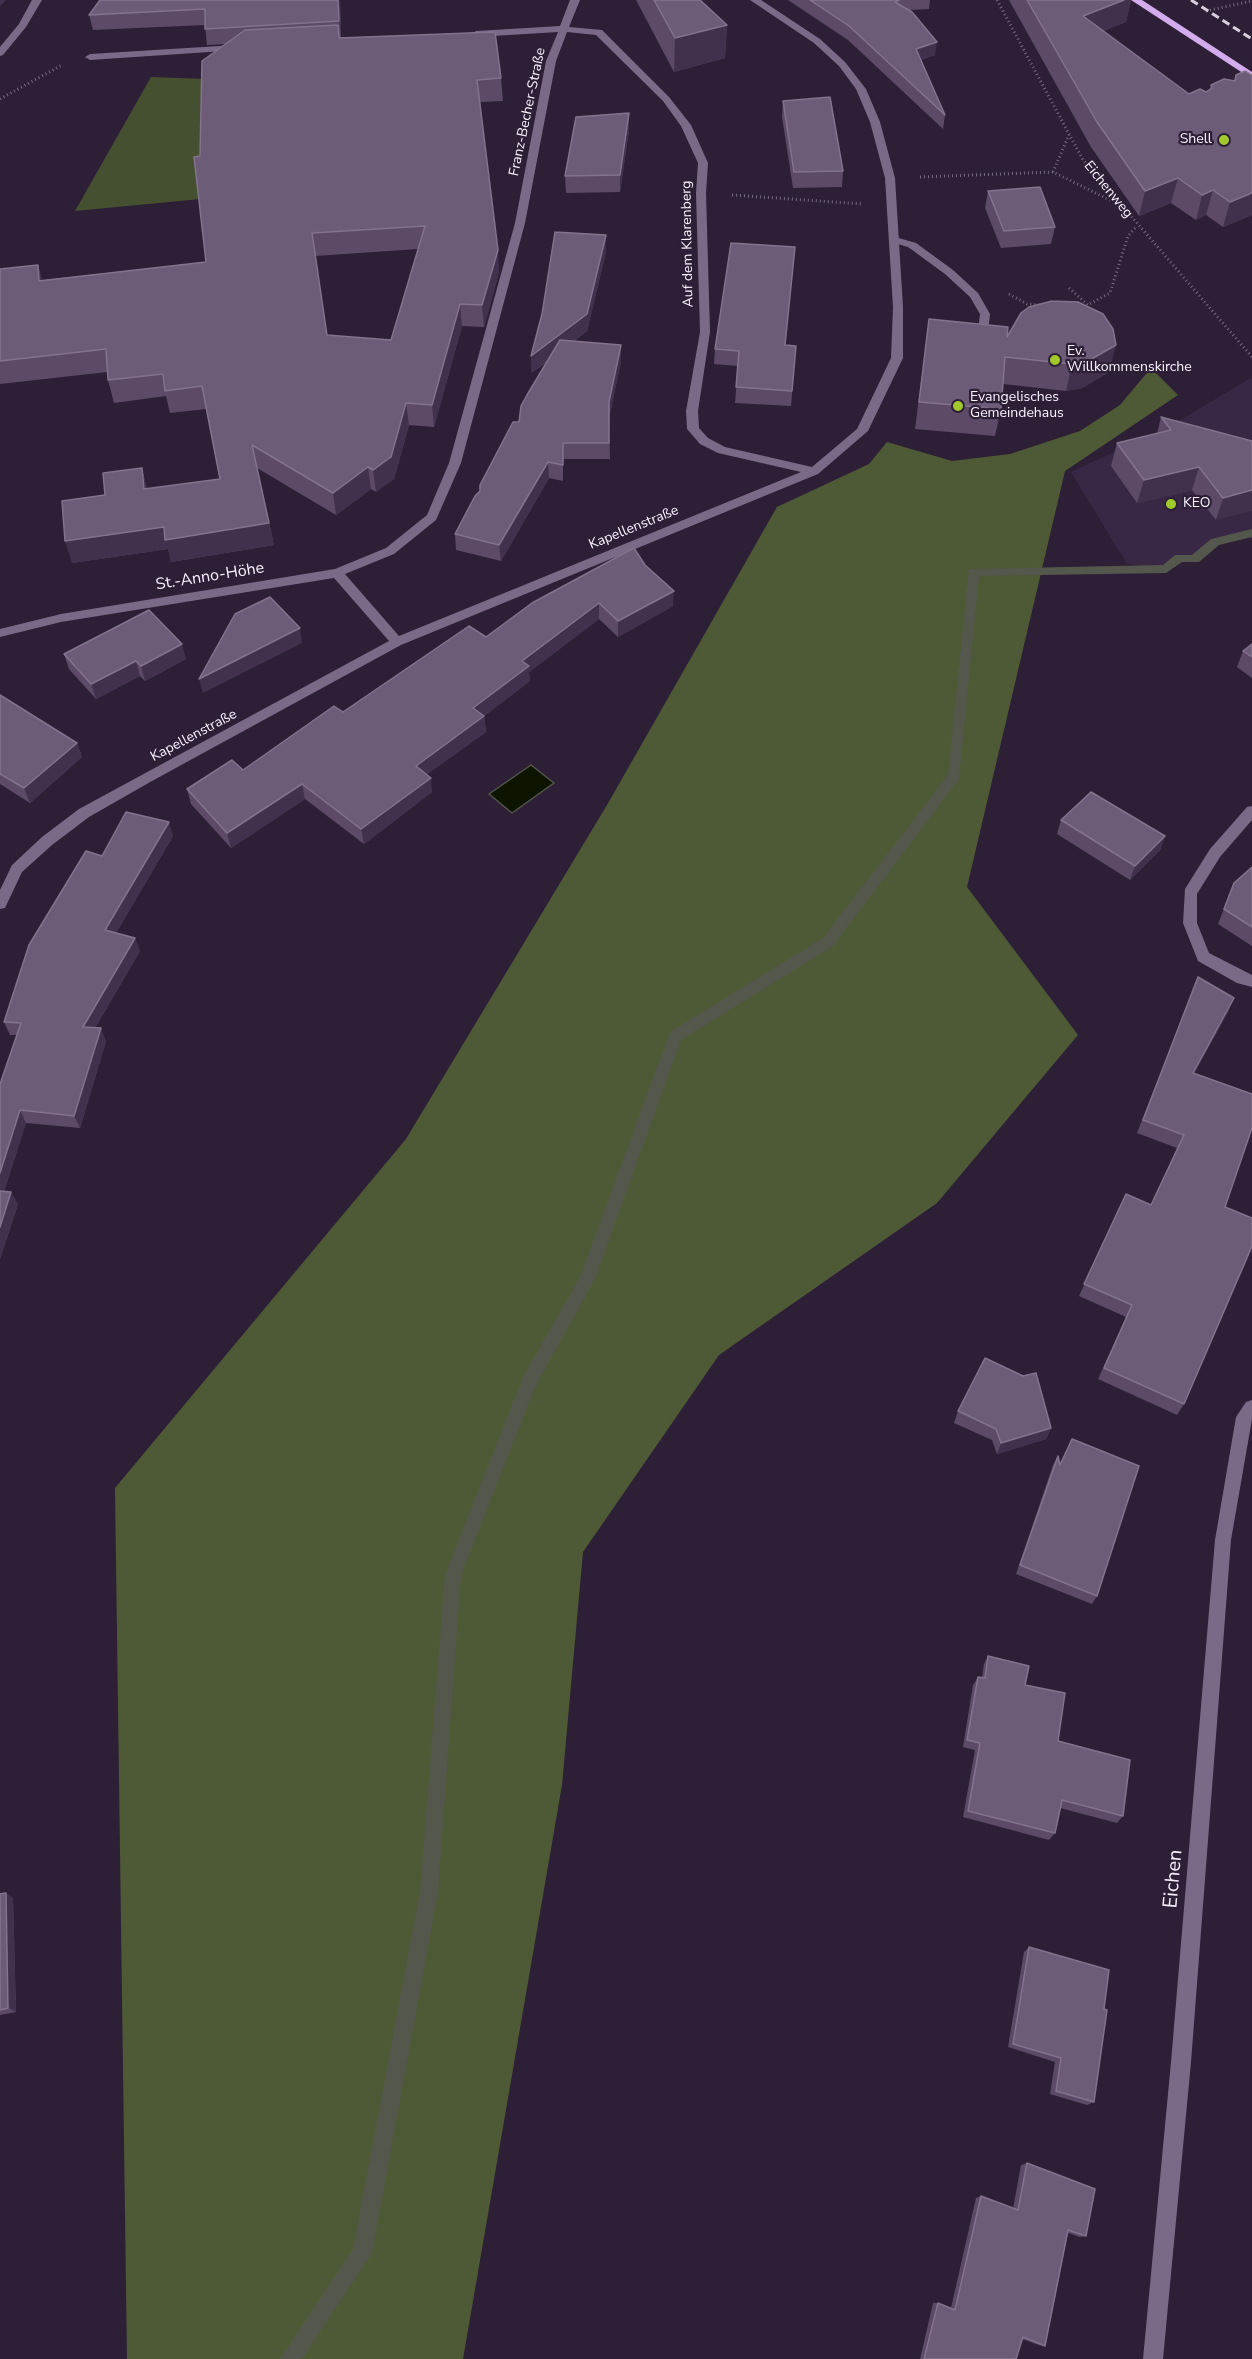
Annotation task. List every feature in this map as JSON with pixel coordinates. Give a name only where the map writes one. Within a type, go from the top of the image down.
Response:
[{"type":"main road","points":[[1136,0],[1248,77]]},
{"type":"street","points":[[0,53],[23,25],[37,0]]},
{"type":"street","points":[[564,29],[575,0]]},
{"type":"street","name":"Kapellenstraße","points":[[0,904],[17,869],[47,841],[84,813],[397,642],[814,471],[862,431],[897,358],[895,240],[890,178],[861,89],[842,64],[817,41],[755,0]]},
{"type":"street","name":"Franz-Becher-Straße","points":[[338,573],[390,551],[432,517],[455,463],[520,223],[551,61],[564,29],[462,35]]},
{"type":"street","name":"Auf dem Klarenberg","points":[[564,29],[599,32],[666,99],[686,125],[703,163],[701,193],[705,332],[692,411],[693,429],[704,441],[722,450],[814,471]]},
{"type":"street","points":[[90,57],[246,48],[231,59]]},
{"type":"street","points":[[895,240],[912,245],[949,272],[974,295],[985,314],[983,339]]},
{"type":"street","points":[[338,573],[397,642]]},
{"type":"street","name":"St.-Anno-Höhe","points":[[0,633],[61,618],[338,573]]},
{"type":"street","points":[[1252,811],[1215,853],[1190,893],[1190,923],[1203,957],[1242,979],[1252,981]]},
{"type":"street","name":"Eichen","points":[[1153,2359],[1183,2038],[1223,1540],[1244,1417],[1252,1407]]},
{"type":"path","name":"Eichenweg","points":[[997,0],[1083,160],[1137,226],[1252,357]]},
{"type":"path","points":[[1197,15],[1233,3],[1252,1]]},
{"type":"path","points":[[0,99],[70,61],[90,57]]},
{"type":"path","points":[[1053,172],[1069,134]]},
{"type":"path","points":[[890,178],[1053,172],[1119,204]]},
{"type":"path","points":[[701,193],[858,204]]},
{"type":"path","points":[[1081,305],[1088,305],[1113,289],[1128,236],[1137,226]]},
{"type":"path","points":[[1069,288],[1088,305]]},
{"type":"path","points":[[1010,294],[1027,304],[1050,305]]},
{"type":"shaded area","name":"KEO","points":[[1252,377],[1252,540],[1247,535],[1226,536],[1205,544],[1196,557],[1176,555],[1166,569],[1127,564],[1071,472],[1174,424]]},
{"type":"shaded area","points":[[531,765],[554,783],[512,813],[489,794]]},
{"type":"green space","points":[[151,77],[205,79],[200,199],[75,211]]},
{"type":"green space","points":[[1151,368],[1178,395],[1065,471],[967,887],[1078,1035],[937,1203],[719,1355],[583,1552],[562,1785],[463,2359],[127,2359],[115,1488],[406,1139],[607,805],[777,507],[869,464],[887,442],[952,461],[1010,454],[1080,431],[1120,405]]},
{"type":"building","points":[[100,0],[338,0],[339,21],[205,29],[205,9],[89,15]]},
{"type":"building","points":[[654,0],[700,0],[727,25],[675,38]]},
{"type":"building","points":[[810,0],[899,0],[895,2],[912,12],[937,42],[916,49],[945,115],[849,26]]},
{"type":"building","points":[[1027,0],[1124,0],[1083,16],[1189,94],[1200,89],[1206,92],[1212,88],[1211,85],[1224,79],[1235,81],[1236,75],[1245,71],[1252,75],[1252,193],[1230,202],[1213,190],[1202,195],[1178,178],[1145,191],[1097,122]]},
{"type":"building","points":[[338,25],[339,38],[495,32],[501,78],[477,80],[498,250],[482,305],[460,304],[432,405],[406,403],[391,457],[373,470],[368,467],[333,493],[252,445],[269,523],[165,540],[164,527],[65,541],[62,501],[105,495],[103,473],[142,468],[144,489],[220,479],[202,386],[165,391],[163,374],[108,380],[106,349],[0,361],[0,269],[38,265],[39,281],[206,262],[194,157],[200,156],[202,61],[245,30]],"holes":[[[425,226],[391,340],[327,335],[312,233]]]},
{"type":"building","points":[[830,97],[843,171],[794,172],[783,101]]},
{"type":"building","points":[[629,113],[620,175],[565,176],[576,117]]},
{"type":"building","points":[[1040,187],[1055,227],[1004,231],[988,191]]},
{"type":"building","points":[[555,232],[606,235],[587,314],[531,356],[542,314]]},
{"type":"building","points":[[731,243],[795,247],[785,345],[796,346],[792,391],[736,387],[739,351],[715,349]]},
{"type":"building","points":[[1052,301],[1078,302],[1103,314],[1113,329],[1116,345],[1088,361],[1072,364],[1005,357],[1001,409],[919,402],[929,319],[1008,327],[1007,337],[1021,313],[1029,307]]},
{"type":"building","points":[[560,340],[621,345],[609,402],[609,443],[563,443],[563,465],[548,462],[499,545],[455,534],[475,496],[480,491],[480,485],[513,422],[519,422],[521,406]]},
{"type":"building","points":[[1161,417],[1252,441],[1252,490],[1223,498],[1199,467],[1144,480],[1117,443],[1171,430]]},
{"type":"building","points":[[634,548],[645,565],[674,591],[618,621],[599,603],[522,661],[529,666],[473,708],[484,716],[416,766],[431,778],[361,829],[302,784],[227,833],[187,789],[232,760],[243,770],[334,706],[343,712],[469,626],[486,637],[532,603]]},
{"type":"building","points":[[270,597],[300,628],[199,679],[235,614]]},
{"type":"building","points":[[149,610],[182,644],[141,666],[136,661],[91,684],[64,654]]},
{"type":"building","points":[[1252,644],[1252,657],[1243,651]]},
{"type":"building","points":[[0,695],[77,743],[24,788],[0,774]]},
{"type":"building","points":[[1091,792],[1165,836],[1135,866],[1061,820]]},
{"type":"building","points":[[126,812],[169,822],[105,930],[135,938],[83,1027],[101,1028],[74,1116],[20,1110],[0,1173],[0,1084],[21,1023],[4,1022],[29,945],[86,851],[102,856]]},
{"type":"building","points":[[1252,867],[1252,927],[1224,909],[1234,883]]},
{"type":"building","points":[[1198,977],[1234,998],[1193,1073],[1252,1094],[1252,1128],[1225,1207],[1252,1218],[1252,1246],[1184,1404],[1104,1368],[1132,1305],[1084,1284],[1126,1194],[1151,1205],[1184,1135],[1143,1120]]},
{"type":"building","points":[[0,1191],[11,1192],[0,1227]]},
{"type":"building","points":[[985,1358],[1023,1376],[1036,1373],[1051,1428],[1001,1443],[996,1429],[958,1411]]},
{"type":"building","points":[[1072,1439],[1139,1466],[1097,1596],[1020,1565],[1058,1456],[1060,1465]]},
{"type":"building","points":[[988,1656],[1029,1666],[1025,1685],[1065,1693],[1058,1741],[1130,1760],[1123,1816],[1062,1800],[1055,1833],[968,1811],[980,1743],[967,1740],[978,1677],[985,1678]]},
{"type":"building","points":[[6,1893],[8,2008],[0,2010],[0,1894]]},
{"type":"building","points":[[1029,1947],[1109,1970],[1104,2009],[1107,2010],[1094,2102],[1056,2091],[1061,2058],[1013,2044]]},
{"type":"building","points":[[1027,2163],[1095,2189],[1086,2236],[1068,2230],[1045,2346],[1023,2337],[1016,2359],[924,2359],[938,2303],[955,2310],[981,2196],[1018,2210]]},
{"type":"waterway","points":[[290,2359],[362,2253],[429,1892],[453,1575],[529,1382],[587,1279],[675,1036],[828,942],[954,776],[973,572],[1166,569],[1179,558],[1195,559],[1215,542],[1252,533]]},
{"type":"railway","points":[[1191,0],[1252,39]]},
{"type":"place","name":"Shell","points":[[1224,140]]},
{"type":"place","name":"Ev. Willkommenskirche","points":[[1055,360]]},
{"type":"place","name":"Evangelisches Gemeindehaus","points":[[958,406]]},
{"type":"place","name":"KEO","points":[[1171,504]]}]
